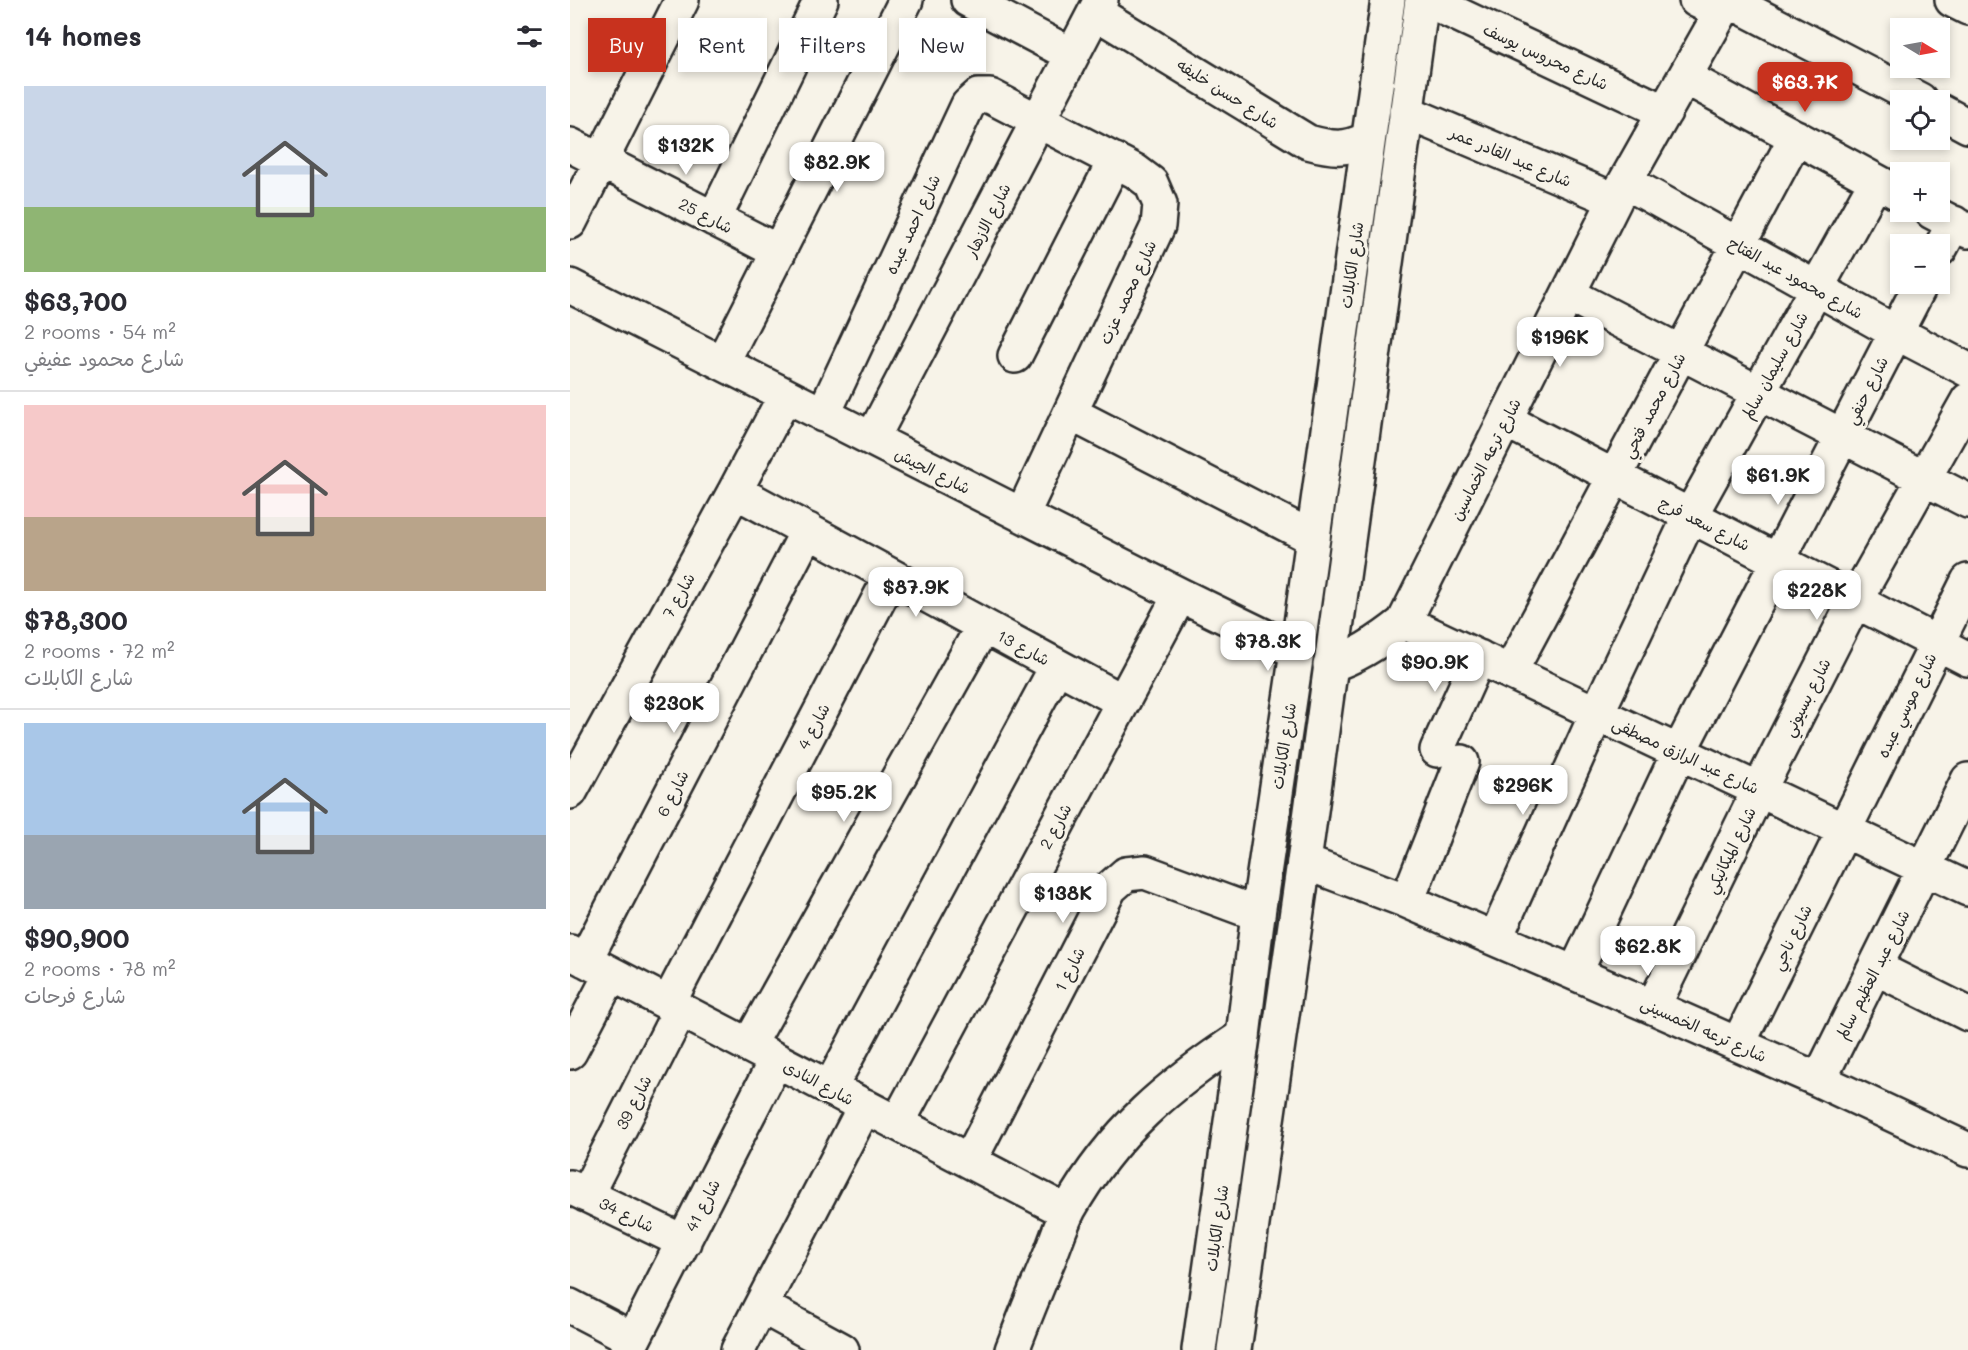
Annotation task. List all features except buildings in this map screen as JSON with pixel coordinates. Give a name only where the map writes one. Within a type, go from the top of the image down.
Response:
[{"type":"street","points":[[570,222],[682,0]]},
{"type":"street","points":[[714,219],[821,0]]},
{"type":"street","points":[[722,363],[906,0]]},
{"type":"street","points":[[968,0],[1072,55]]},
{"type":"street","name":"شارع الكابلات","points":[[1199,1350],[1258,914],[1388,0]]},
{"type":"street","name":"شارع الكابلات","points":[[1234,1350],[1304,862],[1422,0]]},
{"type":"street","name":"شارع محروس يوسف","points":[[1427,0],[1665,112]]},
{"type":"street","points":[[1718,3],[1899,90]]},
{"type":"street","name":"شارع ترعه الخماسين","points":[[1330,665],[1348,658],[1385,637],[1404,622],[1620,191],[1685,77],[1718,3]]},
{"type":"street","name":"شارع الازهار","points":[[872,440],[1098,6]]},
{"type":"street","name":"شارع حسن خليفه","points":[[1098,6],[1308,142],[1329,148],[1351,147],[1368,139]]},
{"type":"street","points":[[1685,77],[1888,187]]},
{"type":"street","name":"شارع احمد عبده","points":[[823,415],[968,105],[978,96],[990,96],[1038,120]]},
{"type":"street","name":"شارع عبد القادر عمر","points":[[1406,112],[1620,191]]},
{"type":"street","points":[[1950,116],[1968,126]]},
{"type":"street","name":"شارع محمد عزت","points":[[1022,515],[1158,226],[1160,204],[1151,183],[1135,171],[1038,120]]},
{"type":"street","name":"شارع محمد فتحي","points":[[1510,672],[1796,137]]},
{"type":"street","name":"شارع 25","points":[[570,145],[779,252]]},
{"type":"street","points":[[1015,356],[1114,160]]},
{"type":"street","name":"شارع سليمان سالم","points":[[1495,939],[1597,713],[1690,516],[1817,289],[1888,187]]},
{"type":"street","name":"شارع محمود عبد الفتاح","points":[[1620,191],[1738,245],[1968,370]]},
{"type":"street","name":"شارع الجيش","points":[[570,286],[784,396],[1297,652]]},
{"type":"street","points":[[1568,294],[1968,501]]},
{"type":"street","name":"شارع حنفي","points":[[1575,973],[1679,752],[1916,294]]},
{"type":"street","name":"شارع 7","points":[[570,792],[582,742],[735,491],[784,396]]},
{"type":"street","name":"شارع بسيوني","points":[[1759,790],[1855,601],[1968,400]]},
{"type":"street","points":[[1070,413],[1312,538]]},
{"type":"street","name":"شارع سعد فرج","points":[[1505,420],[1968,659]]},
{"type":"street","name":"شارع 13","points":[[735,491],[1122,701]]},
{"type":"street","name":"شارع 6","points":[[570,1052],[589,962],[808,530]]},
{"type":"street","name":"شارع 4","points":[[674,1007],[891,576]]},
{"type":"street","name":"شارع موسي عبده","points":[[1844,830],[1968,581]]},
{"type":"street","name":"شارع 2","points":[[898,1122],[1180,595]]},
{"type":"street","name":"شارع عبد الرازق مصطفى","points":[[1404,622],[1968,889]]},
{"type":"street","name":"شارع 41","points":[[631,1344],[684,1242],[763,1053],[983,626]]},
{"type":"street","points":[[1407,901],[1479,657]]},
{"type":"street","points":[[830,1088],[1057,666]]},
{"type":"street","name":"شارع عبد العظيم سالم","points":[[1820,1080],[1968,780]]},
{"type":"street","name":"شارع الميكانيكي","points":[[1653,1007],[1759,790]]},
{"type":"street","name":"شارع ناجي","points":[[1738,1044],[1844,830]]},
{"type":"street","name":"شارع ترعه الخمسينى","points":[[1304,862],[1407,901],[1575,973],[1820,1080],[1968,1150]]},
{"type":"street","name":"شارع 1","points":[[970,1160],[1110,888],[1126,874],[1145,872],[1258,914]]},
{"type":"street","name":"شارع النادى","points":[[589,962],[1067,1212]]},
{"type":"street","points":[[1876,968],[1968,1014]]},
{"type":"street","name":"شارع 39","points":[[578,1191],[674,1007]]},
{"type":"street","points":[[1012,1350],[1067,1212],[1090,1174],[1123,1133],[1160,1096],[1201,1064],[1243,1036]]},
{"type":"street","points":[[738,1350],[865,1106]]},
{"type":"street","name":"شارع 34","points":[[578,1191],[684,1242]]},
{"type":"street","points":[[570,1306],[631,1344]]},
{"type":"street","points":[[761,1306],[842,1350]]}]
